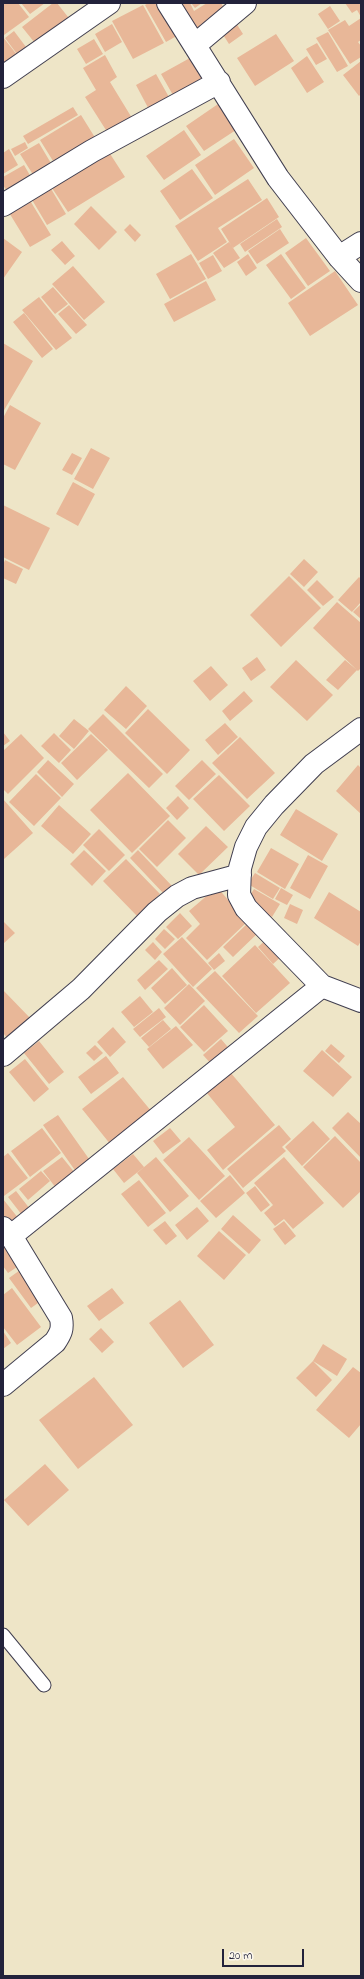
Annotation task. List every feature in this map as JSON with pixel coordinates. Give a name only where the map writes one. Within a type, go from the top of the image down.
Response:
[{"type":"street","points":[[3,77],[108,3]]},
{"type":"street","points":[[168,3],[278,178],[339,257],[361,281]]},
{"type":"street","points":[[195,45],[245,3]]},
{"type":"street","points":[[3,206],[92,151],[219,82]]},
{"type":"street","points":[[339,257],[361,243]]},
{"type":"street","points":[[361,729],[314,764],[274,804],[256,827],[246,847],[240,868],[239,895],[246,908],[322,986],[361,1001]]},
{"type":"street","points":[[3,1055],[80,989],[157,912],[177,896],[192,888],[240,875]]},
{"type":"street","points":[[3,1385],[55,1342],[61,1333],[63,1326],[61,1318],[7,1232],[322,986]]},
{"type":"lane","points":[[3,1635],[44,1685]]},
{"type":"building","points":[[3,3],[18,3],[29,17],[4,35]]},
{"type":"building","points":[[21,3],[45,3],[30,14]]},
{"type":"building","points":[[53,3],[57,3],[72,22],[39,48],[22,27]]},
{"type":"building","points":[[148,3],[166,3],[182,33],[166,42],[145,5]]},
{"type":"building","points":[[171,3],[190,3],[194,11],[207,3],[221,3],[227,13],[194,41]]},
{"type":"building","points":[[191,3],[202,3],[195,8]]},
{"type":"building","points":[[345,3],[361,3],[361,17],[357,10],[352,13]]},
{"type":"building","points":[[143,5],[164,43],[133,59],[112,21]]},
{"type":"building","points":[[330,6],[340,21],[328,29],[318,14]]},
{"type":"building","points":[[361,18],[361,40],[358,42],[361,46],[361,57],[350,64],[328,30],[345,20],[349,26]]},
{"type":"building","points":[[236,23],[243,34],[229,44],[222,33]]},
{"type":"building","points":[[112,24],[122,42],[105,52],[95,34]]},
{"type":"building","points":[[14,31],[32,55],[23,62],[5,38]]},
{"type":"building","points":[[328,32],[348,66],[337,72],[316,38]]},
{"type":"building","points":[[276,34],[294,61],[255,86],[237,58]]},
{"type":"building","points":[[3,37],[21,60],[3,73]]},
{"type":"building","points":[[94,39],[103,54],[86,64],[77,49]]},
{"type":"building","points":[[317,43],[327,59],[316,65],[306,49]]},
{"type":"building","points":[[199,53],[215,82],[178,104],[161,74]]},
{"type":"building","points":[[105,55],[117,77],[110,82],[135,123],[111,138],[85,97],[96,90],[83,68]]},
{"type":"building","points":[[307,56],[324,82],[307,93],[291,68]]},
{"type":"building","points":[[361,61],[361,94],[359,96],[343,75]]},
{"type":"building","points":[[156,74],[174,106],[153,117],[136,85]]},
{"type":"building","points":[[221,102],[239,128],[204,151],[186,126]]},
{"type":"building","points":[[73,107],[78,115],[28,144],[23,136]]},
{"type":"building","points":[[81,115],[99,144],[58,169],[40,140]]},
{"type":"building","points":[[184,130],[201,155],[164,180],[146,156]]},
{"type":"building","points":[[234,139],[254,168],[215,195],[195,165]]},
{"type":"building","points":[[25,142],[28,148],[15,156],[11,149]]},
{"type":"building","points":[[39,143],[55,170],[37,181],[20,154]]},
{"type":"building","points":[[105,146],[125,177],[68,212],[48,182]]},
{"type":"building","points":[[9,149],[18,165],[3,174],[3,153]]},
{"type":"building","points":[[24,165],[35,184],[12,199],[3,185],[3,177]]},
{"type":"building","points":[[192,169],[213,198],[180,220],[160,191]]},
{"type":"building","points":[[248,179],[262,200],[218,228],[227,242],[198,261],[175,226]]},
{"type":"building","points":[[47,182],[66,214],[47,225],[28,193]]},
{"type":"building","points":[[26,194],[51,235],[30,247],[5,206]]},
{"type":"building","points":[[267,198],[279,217],[233,248],[221,229]]},
{"type":"building","points":[[91,206],[117,232],[99,250],[74,224]]},
{"type":"building","points":[[277,219],[282,227],[245,252],[240,244]]},
{"type":"building","points":[[130,224],[141,235],[135,242],[124,230]]},
{"type":"building","points":[[280,229],[289,243],[257,264],[248,251]]},
{"type":"building","points":[[3,238],[22,252],[3,279]]},
{"type":"building","points":[[306,238],[330,271],[308,286],[285,253]]},
{"type":"building","points":[[62,241],[75,256],[65,265],[51,250]]},
{"type":"building","points":[[229,242],[240,258],[224,268],[213,253]]},
{"type":"building","points":[[191,254],[206,279],[170,299],[156,274]]},
{"type":"building","points":[[248,254],[257,268],[246,276],[237,262]]},
{"type":"building","points":[[281,254],[306,288],[291,299],[266,265]]},
{"type":"building","points":[[213,255],[222,271],[208,279],[199,263]]},
{"type":"building","points":[[73,266],[105,302],[84,320],[52,284]]},
{"type":"building","points":[[335,271],[358,305],[310,336],[288,303]]},
{"type":"building","points":[[206,281],[216,300],[174,322],[164,304]]},
{"type":"building","points":[[53,287],[68,304],[55,314],[41,297]]},
{"type":"building","points":[[39,297],[72,338],[56,350],[22,310]]},
{"type":"building","points":[[69,305],[87,325],[76,334],[58,314]]},
{"type":"building","points":[[24,313],[53,349],[42,358],[13,322]]},
{"type":"building","points":[[3,343],[33,361],[3,412]]},
{"type":"building","points":[[10,405],[41,423],[15,470],[3,464],[3,418]]},
{"type":"building","points":[[91,448],[110,458],[93,489],[74,479]]},
{"type":"building","points":[[72,453],[82,458],[72,475],[62,470]]},
{"type":"building","points":[[73,482],[95,494],[78,526],[56,514]]},
{"type":"building","points":[[3,505],[50,528],[29,570],[3,557]]},
{"type":"building","points":[[304,559],[318,572],[304,587],[290,574]]},
{"type":"building","points":[[5,560],[23,569],[16,584],[3,578],[3,565]]},
{"type":"building","points":[[289,576],[321,608],[281,647],[250,615]]},
{"type":"building","points":[[359,577],[361,579],[361,602],[352,612],[338,600]]},
{"type":"building","points":[[317,580],[334,597],[323,606],[307,590]]},
{"type":"building","points":[[337,602],[361,623],[361,668],[358,671],[313,628]]},
{"type":"building","points":[[361,604],[361,619],[353,612]]},
{"type":"building","points":[[257,657],[266,670],[251,681],[242,668]]},
{"type":"building","points":[[296,660],[333,695],[307,721],[270,687]]},
{"type":"building","points":[[345,660],[357,670],[338,690],[326,680]]},
{"type":"building","points":[[211,666],[228,685],[210,701],[193,681]]},
{"type":"building","points":[[126,686],[147,706],[126,729],[104,710]]},
{"type":"building","points":[[244,691],[253,701],[230,721],[222,711]]},
{"type":"building","points":[[148,709],[190,750],[167,774],[125,733]]},
{"type":"building","points":[[103,714],[163,774],[149,788],[88,729]]},
{"type":"building","points":[[74,719],[89,731],[74,749],[59,736]]},
{"type":"building","points":[[225,723],[238,737],[218,755],[205,740]]},
{"type":"building","points":[[3,732],[10,741],[3,746]]},
{"type":"building","points":[[54,733],[71,750],[59,763],[41,746]]},
{"type":"building","points":[[21,734],[44,758],[8,794],[3,789],[3,751]]},
{"type":"building","points":[[91,734],[108,750],[77,780],[61,763]]},
{"type":"building","points":[[240,737],[275,773],[247,799],[212,763]]},
{"type":"building","points":[[48,760],[74,784],[62,797],[37,772]]},
{"type":"building","points":[[202,760],[216,774],[189,800],[175,786]]},
{"type":"building","points":[[358,765],[361,768],[361,814],[336,791]]},
{"type":"building","points":[[128,773],[170,816],[132,853],[90,810]]},
{"type":"building","points":[[36,774],[61,798],[34,826],[9,802]]},
{"type":"building","points":[[219,775],[250,806],[224,831],[193,799]]},
{"type":"building","points":[[178,796],[189,808],[177,820],[166,808]]},
{"type":"building","points":[[3,799],[33,833],[4,859],[3,858]]},
{"type":"building","points":[[59,805],[91,834],[73,854],[41,826]]},
{"type":"building","points":[[296,809],[338,834],[322,861],[280,835]]},
{"type":"building","points":[[168,820],[186,838],[157,867],[139,849]]},
{"type":"building","points":[[206,826],[228,847],[199,875],[178,854]]},
{"type":"building","points":[[99,829],[125,855],[109,871],[83,845]]},
{"type":"building","points":[[271,848],[299,864],[285,889],[257,872]]},
{"type":"building","points":[[84,850],[106,871],[92,886],[70,864]]},
{"type":"building","points":[[138,850],[172,886],[164,894],[130,858]]},
{"type":"building","points":[[308,855],[328,866],[310,899],[290,888]]},
{"type":"building","points":[[126,859],[160,894],[137,916],[103,881]]},
{"type":"building","points":[[255,873],[280,888],[273,899],[248,884]]},
{"type":"building","points":[[217,887],[247,922],[207,960],[186,938],[200,924],[189,911]]},
{"type":"building","points":[[281,888],[293,895],[287,905],[275,899]]},
{"type":"building","points":[[254,889],[280,904],[272,917],[246,902]]},
{"type":"building","points":[[329,892],[361,912],[361,941],[358,946],[314,918]]},
{"type":"building","points":[[290,904],[303,910],[297,924],[284,918]]},
{"type":"building","points":[[180,913],[192,926],[178,939],[166,927]]},
{"type":"building","points":[[3,921],[15,933],[3,944]]},
{"type":"building","points":[[249,922],[259,932],[233,957],[223,947]]},
{"type":"building","points":[[164,929],[175,939],[165,949],[155,939]]},
{"type":"building","points":[[182,937],[212,969],[193,987],[163,954]]},
{"type":"building","points":[[269,937],[284,954],[273,964],[258,947]]},
{"type":"building","points":[[153,942],[162,952],[155,960],[145,950]]},
{"type":"building","points":[[255,945],[290,983],[256,1013],[222,976]]},
{"type":"building","points":[[219,953],[225,961],[214,970],[208,963]]},
{"type":"building","points":[[159,960],[168,969],[145,990],[137,980]]},
{"type":"building","points":[[172,968],[187,985],[165,1004],[151,988]]},
{"type":"building","points":[[215,971],[258,1016],[239,1033],[196,988]]},
{"type":"building","points":[[189,984],[205,1001],[180,1025],[164,1008]]},
{"type":"building","points":[[3,990],[32,1020],[10,1041],[3,1033]]},
{"type":"building","points":[[140,996],[153,1012],[134,1027],[121,1012]]},
{"type":"building","points":[[204,1005],[228,1031],[204,1052],[180,1027]]},
{"type":"building","points":[[159,1008],[166,1017],[140,1037],[133,1029]]},
{"type":"building","points":[[163,1020],[171,1029],[149,1047],[141,1038]]},
{"type":"building","points":[[176,1026],[193,1045],[163,1069],[147,1049]]},
{"type":"building","points":[[113,1027],[126,1042],[110,1057],[97,1042]]},
{"type":"building","points":[[221,1039],[232,1052],[214,1067],[203,1055]]},
{"type":"building","points":[[39,1041],[64,1072],[49,1084],[24,1053]]},
{"type":"building","points":[[331,1044],[345,1056],[339,1063],[325,1051]]},
{"type":"building","points":[[95,1045],[103,1053],[94,1061],[86,1053]]},
{"type":"building","points":[[322,1050],[352,1077],[333,1097],[303,1071]]},
{"type":"building","points":[[106,1056],[119,1073],[91,1094],[78,1077]]},
{"type":"building","points":[[25,1059],[49,1089],[34,1102],[9,1072]]},
{"type":"building","points":[[230,1072],[275,1125],[223,1170],[207,1150],[235,1127],[206,1092]]},
{"type":"building","points":[[123,1077],[152,1112],[111,1145],[82,1109]]},
{"type":"building","points":[[348,1112],[361,1124],[361,1158],[332,1128]]},
{"type":"building","points":[[58,1115],[94,1166],[79,1176],[43,1125]]},
{"type":"building","points":[[313,1121],[330,1139],[302,1166],[285,1147]]},
{"type":"building","points":[[279,1125],[291,1139],[282,1147],[286,1151],[243,1188],[227,1169]]},
{"type":"building","points":[[42,1128],[61,1153],[30,1177],[11,1151]]},
{"type":"building","points":[[170,1128],[181,1141],[163,1154],[153,1141]]},
{"type":"building","points":[[335,1136],[361,1163],[361,1191],[343,1208],[303,1167]]},
{"type":"building","points":[[189,1137],[225,1176],[199,1200],[163,1160]]},
{"type":"building","points":[[8,1153],[28,1178],[4,1196],[3,1157]]},
{"type":"building","points":[[133,1154],[144,1167],[124,1183],[113,1169]]},
{"type":"building","points":[[62,1157],[75,1173],[56,1188],[43,1171]]},
{"type":"building","points":[[156,1157],[189,1196],[170,1212],[137,1173]]},
{"type":"building","points":[[284,1157],[324,1203],[293,1229],[284,1219],[275,1226],[264,1213],[273,1205],[254,1183]]},
{"type":"building","points":[[41,1171],[50,1181],[28,1200],[19,1189]]},
{"type":"building","points":[[230,1175],[245,1193],[216,1218],[200,1201]]},
{"type":"building","points":[[139,1180],[166,1213],[148,1227],[121,1194]]},
{"type":"building","points":[[255,1186],[270,1205],[261,1212],[246,1193]]},
{"type":"building","points":[[16,1191],[30,1209],[22,1215],[8,1197]]},
{"type":"building","points":[[3,1199],[19,1219],[7,1228],[3,1223]]},
{"type":"building","points":[[197,1207],[209,1221],[187,1240],[175,1225]]},
{"type":"building","points":[[233,1215],[261,1240],[249,1254],[221,1229]]},
{"type":"building","points":[[165,1221],[177,1236],[166,1245],[153,1230]]},
{"type":"building","points":[[284,1221],[296,1236],[285,1245],[273,1229]]},
{"type":"building","points":[[219,1231],[246,1255],[224,1280],[197,1256]]},
{"type":"building","points":[[3,1242],[23,1263],[8,1273],[3,1266]]},
{"type":"building","points":[[23,1268],[45,1298],[31,1308],[9,1278]]},
{"type":"building","points":[[12,1288],[41,1327],[17,1345],[3,1327],[3,1295]]},
{"type":"building","points":[[112,1288],[124,1303],[99,1321],[87,1306]]},
{"type":"building","points":[[180,1300],[214,1345],[183,1368],[149,1323]]},
{"type":"building","points":[[101,1328],[114,1342],[102,1353],[89,1339]]},
{"type":"building","points":[[3,1331],[11,1343],[3,1349]]},
{"type":"building","points":[[323,1344],[347,1359],[337,1376],[313,1361]]},
{"type":"building","points":[[313,1361],[332,1380],[316,1397],[296,1378]]},
{"type":"building","points":[[353,1367],[361,1373],[361,1424],[349,1438],[316,1410]]},
{"type":"building","points":[[94,1377],[133,1425],[78,1469],[39,1420]]},
{"type":"building","points":[[45,1464],[69,1490],[28,1526],[4,1500]]}]
